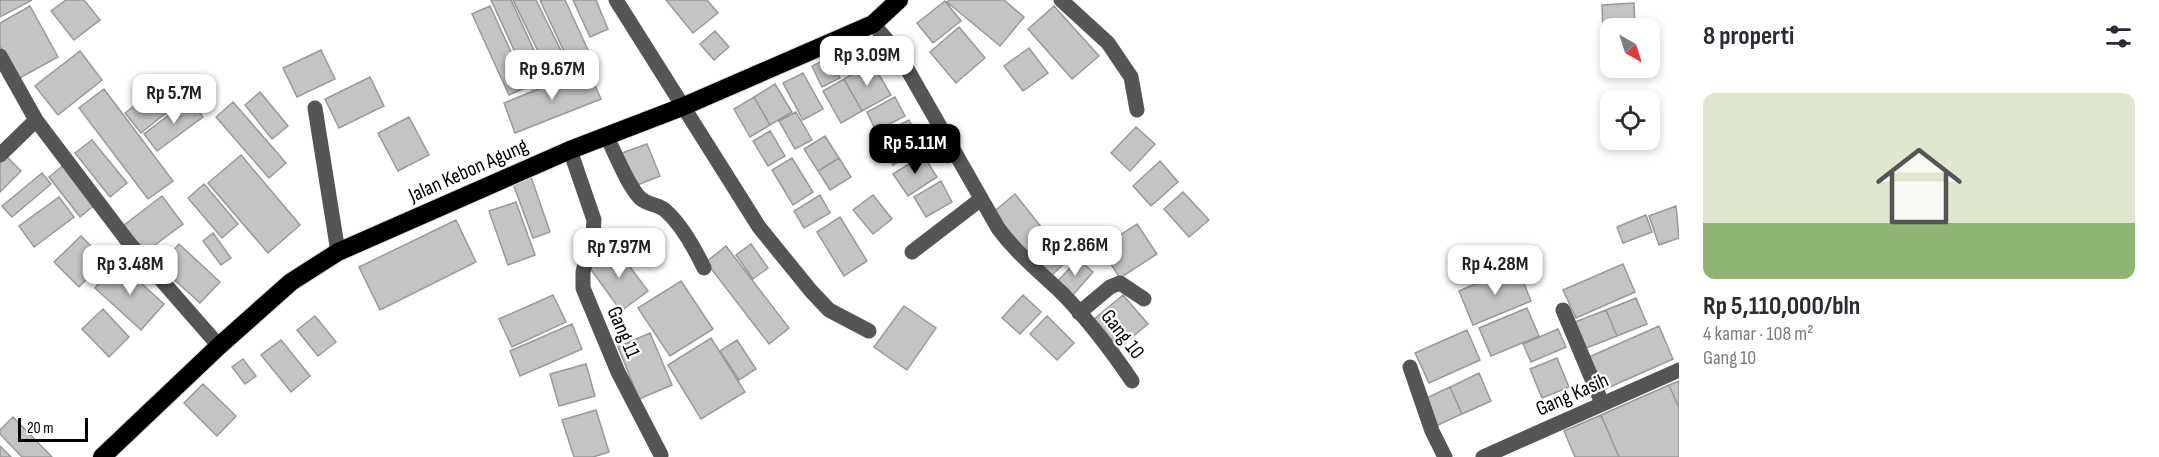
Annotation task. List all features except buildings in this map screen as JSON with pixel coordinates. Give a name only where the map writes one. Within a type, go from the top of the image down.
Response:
[{"type":"highway","name":"Jalan Kebon Agung","points":[[102,457],[219,346],[291,282],[338,252],[570,150],[682,107],[873,24],[899,0]]},
{"type":"street","points":[[615,0],[759,227],[829,310],[868,331]]},
{"type":"street","points":[[1061,0],[1108,43],[1131,77],[1137,110]]},
{"type":"street","name":"Gang 10","points":[[873,24],[903,62],[998,228],[1017,253],[1101,336],[1132,381]]},
{"type":"street","points":[[0,56],[36,120],[129,243],[219,346]]},
{"type":"street","points":[[315,108],[338,252]]},
{"type":"street","points":[[0,155],[36,120]]},
{"type":"street","points":[[607,137],[638,197],[649,204],[658,206],[675,220],[694,247],[704,268]]},
{"type":"street","name":"Gang 11","points":[[570,150],[594,220],[593,234],[583,272],[583,288],[618,372],[661,455]]},
{"type":"street","points":[[912,252],[981,199]]},
{"type":"street","points":[[1079,313],[1110,287],[1120,283],[1144,299]]},
{"type":"street","points":[[1563,310],[1602,403]]},
{"type":"street","points":[[1410,367],[1432,431],[1445,457]]},
{"type":"street","name":"Gang Kasih","points":[[1483,457],[1679,370]]}]
